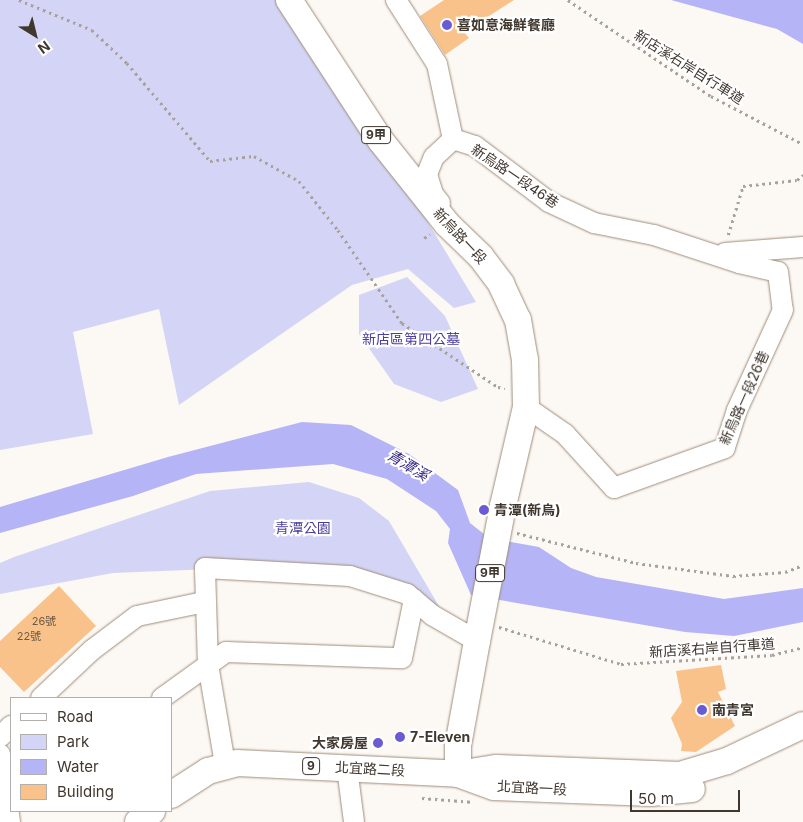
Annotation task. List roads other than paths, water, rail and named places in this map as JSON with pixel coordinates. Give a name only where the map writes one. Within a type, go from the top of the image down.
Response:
[{"type":"main road","name":"新烏路一段","points":[[289,0],[380,141],[446,224],[480,257],[501,284],[518,320],[526,398],[500,517],[479,631]]},
{"type":"main road","name":"9甲","points":[[458,774],[458,746],[479,631]]},
{"type":"main road","name":"北宜路一段","points":[[458,774],[497,768],[680,775],[727,761],[803,724]]},
{"type":"main road","name":"北宜路一段","points":[[458,774],[494,787],[651,793],[689,790],[720,781],[803,743]]},
{"type":"main road","name":"北宜路二段","points":[[172,794],[186,783],[225,764],[276,763],[458,774]]},
{"type":"main road","points":[[138,822],[151,812]]},
{"type":"lane","points":[[396,0],[437,64],[453,139],[434,157],[428,174],[433,194],[480,257]]},
{"type":"lane","name":"新烏路一段46巷","points":[[453,139],[474,146],[521,183],[574,214],[594,223],[654,235],[708,252]]},
{"type":"lane","points":[[708,252],[800,253]]},
{"type":"lane","name":"新烏路一段26巷","points":[[526,398],[565,434],[614,488],[725,448],[737,410],[782,310],[778,272],[708,252]]},
{"type":"lane","points":[[225,764],[208,665],[204,602],[205,568],[350,576],[414,599],[432,615],[479,631]]},
{"type":"lane","points":[[163,697],[226,652],[402,658],[414,599]]},
{"type":"lane","points":[[42,697],[92,650],[137,616],[204,602]]},
{"type":"lane","points":[[0,736],[10,727]]},
{"type":"lane","points":[[0,754],[7,821]]},
{"type":"lane","points":[[347,768],[354,822]]},
{"type":"water","points":[[671,0],[803,0],[803,44],[777,29]]},
{"type":"water","name":"青潭溪","points":[[302,422],[351,425],[409,454],[458,490],[470,523],[489,538],[539,547],[571,568],[596,577],[724,599],[803,588],[803,622],[734,636],[685,632],[471,595],[448,543],[450,529],[436,511],[387,479],[333,464],[196,474],[133,496],[0,533],[0,507],[168,457]]},
{"type":"place","name":"喜如意海鮮餐廳","points":[[447,25]]},
{"type":"place","name":"青潭(新烏)","points":[[484,510]]},
{"type":"place","name":"南青宮","points":[[702,710]]},
{"type":"place","name":"7-Eleven","points":[[400,737]]},
{"type":"place","name":"大家房屋","points":[[378,743]]},
{"type":"park label","name":"新店區第四公墓","points":[[411,339]]},
{"type":"park label","name":"青潭公園","points":[[303,528]]}]
